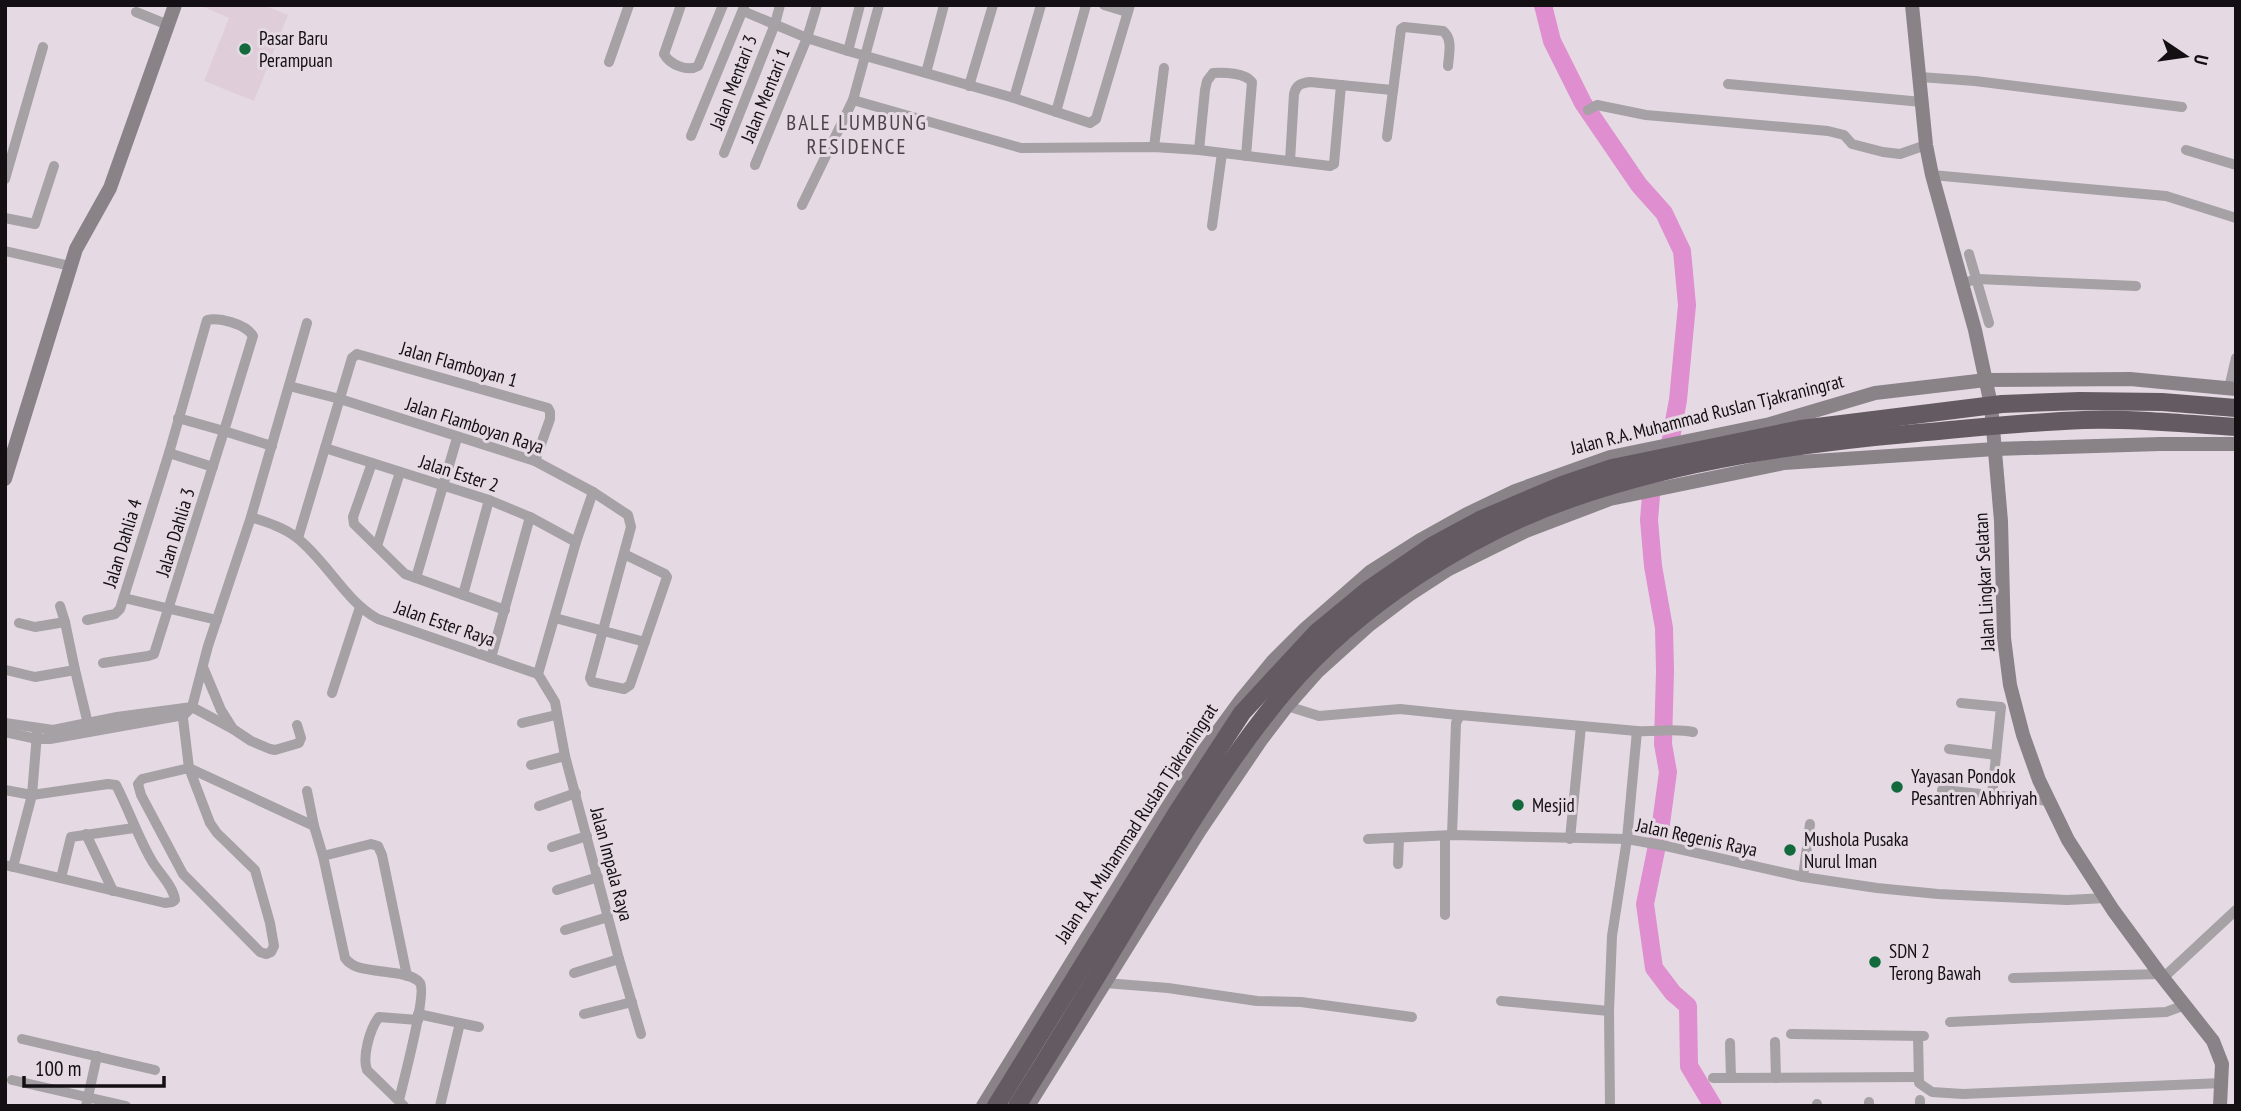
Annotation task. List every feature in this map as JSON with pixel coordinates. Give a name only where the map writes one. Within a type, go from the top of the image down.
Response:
[{"type":"highway","name":"Jalan R.A. Muhammad Ruslan Tjakraningrat","points":[[1017,1106],[1224,772],[1286,690],[1320,654],[1385,598],[1440,563],[1489,536],[1667,457],[1801,429],[1995,404],[2162,402],[2236,408]]},
{"type":"highway","name":"Jalan R.A. Muhammad Ruslan Tjakraningrat","points":[[996,1106],[1171,822],[1242,713],[1316,634],[1368,590],[1432,546],[1482,519],[1611,462],[1805,446],[1878,436],[2085,420],[2236,427]]},
{"type":"street","points":[[5,479],[70,266],[82,237],[110,188],[175,5]]},
{"type":"street","points":[[609,62],[629,5]]},
{"type":"street","points":[[681,5],[664,54],[671,63],[690,69],[698,65],[723,5]]},
{"type":"street","name":"Jalan Mentari 3","points":[[724,153],[780,5]]},
{"type":"street","name":"Jalan Mentari 1","points":[[755,165],[807,38],[817,5]]},
{"type":"street","points":[[848,51],[860,5]]},
{"type":"street","points":[[802,205],[853,100],[879,5]]},
{"type":"street","points":[[926,73],[944,5]]},
{"type":"street","points":[[969,86],[993,5]]},
{"type":"street","points":[[1014,98],[1041,5]]},
{"type":"street","points":[[1056,112],[1086,5]]},
{"type":"street","points":[[691,136],[744,8],[807,38],[1090,123],[1096,119],[1129,9],[1104,5]]},
{"type":"street","name":"Jalan Lingkar Selatan","points":[[1912,5],[1926,145],[1986,380],[2001,521],[2004,638],[2010,685],[2026,746],[2048,801],[2068,841],[2161,976],[2217,1049],[2222,1064],[2220,1106]]},
{"type":"street","points":[[136,12],[168,25]]},
{"type":"street","points":[[1387,137],[1398,38],[1402,27],[1447,33],[1450,38],[1448,66]]},
{"type":"street","points":[[5,178],[43,47]]},
{"type":"street","points":[[1154,147],[1164,68]]},
{"type":"street","points":[[1199,150],[1206,83],[1213,74],[1228,74],[1247,77],[1252,82],[1246,156]]},
{"type":"street","points":[[1920,78],[1975,81],[2182,107]]},
{"type":"street","points":[[1290,161],[1296,87],[1304,83],[1392,90]]},
{"type":"street","points":[[1728,84],[1922,102]]},
{"type":"street","points":[[853,100],[1021,148],[1154,147],[1330,166],[1334,164],[1341,85]]},
{"type":"street","points":[[1588,110],[1597,105],[1646,115],[1828,131],[1844,135],[1852,144],[1883,152],[1900,153],[1926,145]]},
{"type":"street","points":[[2186,150],[2236,165]]},
{"type":"street","points":[[1212,226],[1222,153]]},
{"type":"street","points":[[5,218],[35,224],[54,166]]},
{"type":"street","points":[[1932,175],[2166,196],[2236,218]]},
{"type":"street","points":[[5,251],[70,266]]},
{"type":"street","points":[[1969,254],[1989,323]]},
{"type":"street","points":[[1962,283],[1978,279],[2136,286]]},
{"type":"street","name":"Jalan Dahlia 4","points":[[87,620],[117,612],[124,598],[169,453],[205,323],[215,318],[246,328],[253,336],[224,431]]},
{"type":"street","points":[[307,323],[251,517],[203,667],[186,711],[190,768],[214,829],[250,865],[259,879],[274,946],[271,952],[260,953],[183,874],[139,788],[142,779],[190,768],[314,826]]},
{"type":"street","name":"Jalan Flamboyan 1","points":[[340,399],[352,358],[361,354],[548,408],[551,412],[535,461]]},
{"type":"street","points":[[2232,389],[2236,358]]},
{"type":"street","name":"Jalan R.A. Muhammad Ruslan Tjakraningrat","points":[[1667,457],[1875,393],[1986,380],[2130,379],[2232,389]]},
{"type":"street","name":"Jalan Flamboyan Raya","points":[[289,386],[340,399],[535,461],[593,492],[628,515],[631,527],[624,554]]},
{"type":"street","points":[[298,538],[340,399]]},
{"type":"street","points":[[178,418],[272,446]]},
{"type":"street","name":"Jalan Dahlia 3","points":[[103,663],[153,653],[224,431]]},
{"type":"street","points":[[416,578],[457,438]]},
{"type":"street","points":[[1028,1106],[1233,780],[1287,706],[1317,672],[1368,626],[1449,569],[1526,531],[1610,499],[1798,461],[1995,449],[2236,444]]},
{"type":"street","name":"Jalan Ester 2","points":[[326,448],[489,500],[530,517],[576,542]]},
{"type":"street","points":[[169,453],[213,467]]},
{"type":"street","name":"Jalan R.A. Muhammad Ruslan Tjakraningrat","points":[[983,1106],[1203,752],[1273,661],[1370,572],[1422,539],[1515,491],[1611,462]]},
{"type":"street","points":[[372,463],[354,524],[402,573],[505,610]]},
{"type":"street","points":[[377,545],[400,472]]},
{"type":"street","points":[[538,674],[593,492]]},
{"type":"street","points":[[463,595],[489,500]]},
{"type":"street","name":"Jalan Ester Raya","points":[[251,517],[298,538],[360,607],[378,619],[538,674]]},
{"type":"street","points":[[491,658],[530,517]]},
{"type":"street","points":[[624,554],[667,576],[628,687],[624,689],[592,682],[590,676],[602,632],[624,554]]},
{"type":"street","points":[[124,598],[217,620]]},
{"type":"street","points":[[60,606],[88,724]]},
{"type":"street","points":[[332,693],[360,607]]},
{"type":"street","points":[[555,618],[645,642]]},
{"type":"street","points":[[19,623],[35,627],[65,622]]},
{"type":"street","points":[[203,667],[221,710],[233,729]]},
{"type":"street","points":[[6,670],[35,677],[75,670]]},
{"type":"street","name":"Jalan Impala Raya","points":[[538,674],[555,702],[565,756],[641,1034]]},
{"type":"street","points":[[1961,704],[2001,707],[1992,795]]},
{"type":"street","points":[[1287,706],[1319,716],[1400,709],[1637,731],[1666,732],[1680,729],[1693,732]]},
{"type":"street","points":[[5,723],[50,739],[118,722],[186,711],[233,729],[251,741],[275,750],[300,742],[297,725]]},
{"type":"street","points":[[522,723],[556,715]]},
{"type":"street","points":[[1445,915],[1448,836],[1458,715]]},
{"type":"street","points":[[5,733],[37,734],[88,724],[118,722]]},
{"type":"street","points":[[1570,839],[1581,726]]},
{"type":"street","points":[[1610,1106],[1609,1011],[1612,936],[1627,839],[1637,731]]},
{"type":"street","points":[[5,790],[32,795],[113,783],[134,828],[173,892],[175,900],[165,903],[9,866],[32,795],[37,734]]},
{"type":"street","points":[[1949,749],[1996,755]]},
{"type":"street","points":[[531,765],[565,756]]},
{"type":"street","points":[[1942,790],[2048,801]]},
{"type":"street","points":[[307,791],[345,958],[348,963],[358,968],[407,976],[419,981],[422,986],[401,1103]]},
{"type":"street","points":[[539,806],[576,793]]},
{"type":"street","points":[[1803,877],[1810,824]]},
{"type":"street","points":[[61,878],[69,840],[73,836],[134,828]]},
{"type":"street","points":[[86,834],[113,891]]},
{"type":"street","points":[[552,847],[587,836]]},
{"type":"street","name":"Jalan Regenis Raya","points":[[1368,839],[1448,836],[1627,839],[1803,877],[1938,894],[2067,900],[2106,898]]},
{"type":"street","points":[[1398,864],[1399,838]]},
{"type":"street","points":[[323,856],[366,845],[378,846],[407,976]]},
{"type":"street","points":[[557,890],[598,877]]},
{"type":"street","points":[[2012,978],[2161,976],[2236,910]]},
{"type":"street","points":[[565,930],[608,916]]},
{"type":"street","points":[[574,973],[619,959]]},
{"type":"street","points":[[1105,983],[1168,988],[1257,1001],[1301,1002],[1412,1017]]},
{"type":"street","points":[[1501,1001],[1609,1011]]},
{"type":"street","points":[[584,1014],[632,1002]]},
{"type":"street","points":[[1950,1022],[2159,1012],[2185,1005]]},
{"type":"street","points":[[401,1103],[367,1070],[364,1063],[374,1024],[379,1017],[418,1017],[479,1027]]},
{"type":"street","points":[[440,1106],[460,1023]]},
{"type":"street","points":[[1791,1034],[1921,1036],[1919,1083],[1932,1092],[1963,1094],[2222,1083]]},
{"type":"street","points":[[22,1039],[155,1070]]},
{"type":"street","points":[[1775,1042],[1776,1078]]},
{"type":"street","points":[[1730,1043],[1731,1078]]},
{"type":"street","points":[[87,1101],[97,1056]]},
{"type":"street","points":[[1713,1078],[1918,1077]]},
{"type":"street","points":[[12,1080],[87,1101],[127,1106]]},
{"type":"shaded area","name":"Pasar Baru Perampuan","points":[[199,5],[263,5],[288,15],[254,101],[204,81],[229,18]]},
{"type":"waterway","points":[[1543,5],[1552,41],[1583,103],[1639,185],[1664,213],[1682,251],[1687,305],[1678,400],[1669,449],[1652,483],[1649,520],[1653,566],[1664,628],[1663,744],[1668,772],[1660,831],[1645,904],[1654,968],[1673,993],[1688,1006],[1689,1066],[1713,1106]]},
{"type":"place","name":"Pasar Baru Perampuan","points":[[245,49]]},
{"type":"place","name":"Yayasan Pondok Pesantren Abhriyah","points":[[1897,787]]},
{"type":"place","name":"Mesjid","points":[[1518,805]]},
{"type":"place","name":"Mushola Pusaka Nurul Iman","points":[[1790,850]]},
{"type":"place","name":"SDN 2 Terong Bawah","points":[[1875,962]]},
{"type":"district","name":"BALE LUMBUNG RESIDENCE","points":[[857,135]]}]
